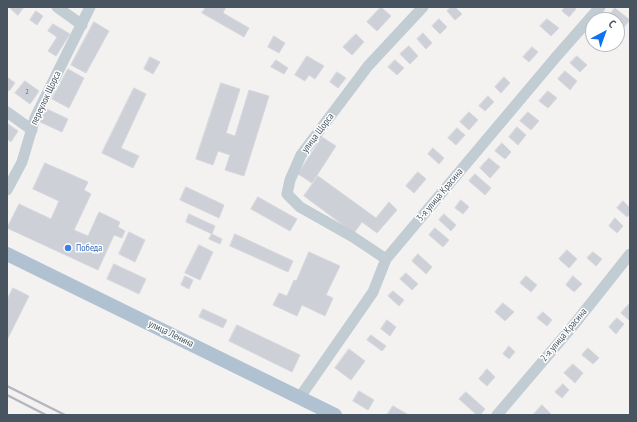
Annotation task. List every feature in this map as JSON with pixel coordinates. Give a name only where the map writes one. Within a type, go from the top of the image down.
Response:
[{"type":"main road","name":"улица Ленина","points":[[7,254],[335,415]]},
{"type":"street","points":[[57,7],[82,25]]},
{"type":"street","name":"переулок Щорса","points":[[7,190],[22,162],[35,118],[90,7]]},
{"type":"street","name":"улица Щорса","points":[[386,259],[353,237],[300,207],[287,194],[290,180],[301,155],[368,66],[424,7]]},
{"type":"street","name":"3-я улица Красина","points":[[300,397],[373,292],[386,259],[600,7]]},
{"type":"street","points":[[7,112],[32,130]]},
{"type":"street","name":"2-я улица Красина","points":[[497,415],[572,327],[630,254]]},
{"type":"building","points":[[9,7],[24,7],[18,15]]},
{"type":"building","points":[[206,7],[226,7],[223,13],[249,28],[244,37],[202,13]]},
{"type":"building","points":[[381,7],[391,16],[377,31],[367,22]]},
{"type":"building","points":[[451,7],[455,7],[462,14],[455,20],[447,11]]},
{"type":"building","points":[[565,7],[575,7],[576,9],[569,17],[562,11]]},
{"type":"building","points":[[615,8],[620,12],[612,12]]},
{"type":"building","points":[[36,11],[43,16],[37,25],[30,20]]},
{"type":"building","points":[[625,16],[630,20],[625,26]]},
{"type":"building","points":[[439,19],[447,27],[440,34],[432,26]]},
{"type":"building","points":[[547,19],[559,28],[551,36],[540,26]]},
{"type":"building","points":[[94,22],[109,31],[86,73],[71,65]]},
{"type":"building","points":[[53,24],[70,34],[56,56],[48,51],[57,37],[48,31]]},
{"type":"building","points":[[423,33],[432,43],[426,49],[417,39]]},
{"type":"building","points":[[356,34],[364,42],[352,55],[343,47]]},
{"type":"building","points":[[274,36],[285,43],[279,53],[268,47]]},
{"type":"building","points":[[409,46],[418,56],[410,64],[400,54]]},
{"type":"building","points":[[532,47],[538,52],[529,62],[523,57]]},
{"type":"building","points":[[307,56],[324,66],[315,79],[309,75],[305,81],[295,75]]},
{"type":"building","points":[[577,56],[587,65],[580,72],[570,63]]},
{"type":"building","points":[[150,57],[160,62],[153,74],[144,69]]},
{"type":"building","points":[[276,60],[288,68],[284,74],[271,67]]},
{"type":"building","points":[[395,60],[404,68],[397,75],[388,67]]},
{"type":"building","points":[[68,69],[84,78],[69,108],[52,99]]},
{"type":"building","points":[[565,71],[577,81],[570,90],[558,79]]},
{"type":"building","points":[[337,72],[346,78],[338,88],[330,82]]},
{"type":"building","points":[[7,77],[15,83],[9,91],[7,90]]},
{"type":"building","points":[[504,77],[510,83],[501,93],[495,87]]},
{"type":"building","points":[[25,81],[39,91],[30,104],[15,93]]},
{"type":"building","points":[[221,83],[240,89],[226,133],[235,136],[249,90],[269,96],[244,176],[225,170],[230,155],[218,151],[213,165],[196,159]]},
{"type":"building","points":[[134,88],[146,94],[121,148],[139,156],[133,168],[102,153]]},
{"type":"building","points":[[548,91],[557,98],[548,108],[539,101]]},
{"type":"building","points":[[488,96],[494,102],[485,111],[479,106]]},
{"type":"building","points":[[47,109],[68,119],[62,132],[40,122]]},
{"type":"building","points":[[469,112],[478,120],[469,130],[460,122]]},
{"type":"building","points":[[528,112],[539,121],[531,130],[520,121]]},
{"type":"building","points":[[8,124],[18,131],[11,142],[7,139]]},
{"type":"building","points":[[517,127],[526,135],[518,145],[509,137]]},
{"type":"building","points":[[457,128],[465,135],[456,145],[448,138]]},
{"type":"building","points":[[322,137],[336,146],[312,183],[298,174]]},
{"type":"building","points":[[502,143],[511,152],[505,159],[495,151]]},
{"type":"building","points":[[433,148],[444,158],[439,164],[428,154]]},
{"type":"building","points":[[489,158],[500,167],[490,178],[480,168]]},
{"type":"building","points":[[45,163],[88,182],[84,190],[91,194],[74,230],[88,236],[99,212],[120,222],[118,227],[125,231],[122,238],[114,235],[98,270],[7,228],[19,204],[51,219],[59,201],[33,189]]},
{"type":"building","points":[[418,172],[426,179],[414,193],[406,186]]},
{"type":"building","points":[[475,174],[491,188],[485,195],[469,181]]},
{"type":"building","points":[[318,176],[376,218],[389,202],[397,210],[377,233],[362,222],[354,233],[304,196]]},
{"type":"building","points":[[186,187],[224,205],[219,218],[180,200]]},
{"type":"building","points":[[258,197],[297,219],[290,231],[251,209]]},
{"type":"building","points":[[461,200],[469,207],[463,214],[455,208]]},
{"type":"building","points":[[623,201],[630,208],[630,214],[627,217],[617,208]]},
{"type":"building","points":[[189,214],[215,226],[212,234],[186,222]]},
{"type":"building","points":[[444,214],[456,225],[451,231],[439,220]]},
{"type":"building","points":[[615,218],[623,226],[617,233],[609,226]]},
{"type":"building","points":[[435,228],[449,240],[443,247],[429,235]]},
{"type":"building","points":[[129,232],[145,240],[135,262],[119,254]]},
{"type":"building","points":[[212,234],[222,239],[220,244],[209,239]]},
{"type":"building","points":[[235,234],[293,261],[288,272],[230,246]]},
{"type":"building","points":[[199,245],[213,252],[200,280],[185,273]]},
{"type":"building","points":[[567,250],[577,259],[569,268],[559,259]]},
{"type":"building","points":[[309,252],[340,266],[326,295],[333,298],[325,316],[302,305],[297,316],[273,305],[279,293],[287,296],[294,280],[296,281]]},
{"type":"building","points":[[593,252],[602,259],[596,266],[587,258]]},
{"type":"building","points":[[418,254],[432,267],[426,274],[412,261]]},
{"type":"building","points":[[114,264],[146,279],[139,294],[107,279]]},
{"type":"building","points":[[406,273],[418,284],[412,290],[400,279]]},
{"type":"building","points":[[185,276],[193,280],[189,289],[181,285]]},
{"type":"building","points":[[526,276],[537,285],[531,292],[520,283]]},
{"type":"building","points":[[573,276],[582,284],[574,292],[566,285]]},
{"type":"building","points":[[13,288],[29,296],[7,340],[7,300]]},
{"type":"building","points":[[393,291],[404,300],[399,306],[388,296]]},
{"type":"building","points":[[503,303],[514,312],[505,321],[495,312]]},
{"type":"building","points":[[630,303],[630,320],[629,320],[621,313]]},
{"type":"building","points":[[203,309],[227,320],[223,328],[199,317]]},
{"type":"building","points":[[543,312],[552,320],[547,326],[537,318]]},
{"type":"building","points":[[617,318],[624,324],[616,334],[609,327]]},
{"type":"building","points":[[387,320],[396,327],[390,336],[381,329]]},
{"type":"building","points":[[237,325],[300,355],[292,372],[229,341]]},
{"type":"building","points":[[371,335],[386,346],[382,351],[367,340]]},
{"type":"building","points":[[509,346],[515,352],[509,359],[503,354]]},
{"type":"building","points":[[588,348],[599,358],[593,364],[582,355]]},
{"type":"building","points":[[349,349],[365,361],[351,380],[335,368]]},
{"type":"building","points":[[573,364],[583,373],[575,383],[564,373]]},
{"type":"building","points":[[487,369],[495,377],[487,386],[479,379]]},
{"type":"building","points":[[563,384],[569,390],[562,398],[555,392]]},
{"type":"building","points":[[359,391],[374,400],[368,410],[353,401]]},
{"type":"building","points":[[466,392],[485,409],[480,415],[477,415],[459,399]]},
{"type":"building","points":[[542,405],[551,414],[551,415],[534,414]]},
{"type":"building","points":[[393,406],[407,414],[387,415]]},
{"type":"railway","points":[[7,386],[65,415]]},
{"type":"railway","points":[[7,395],[46,415]]},
{"type":"place","name":"Победа","points":[[68,248]]}]
